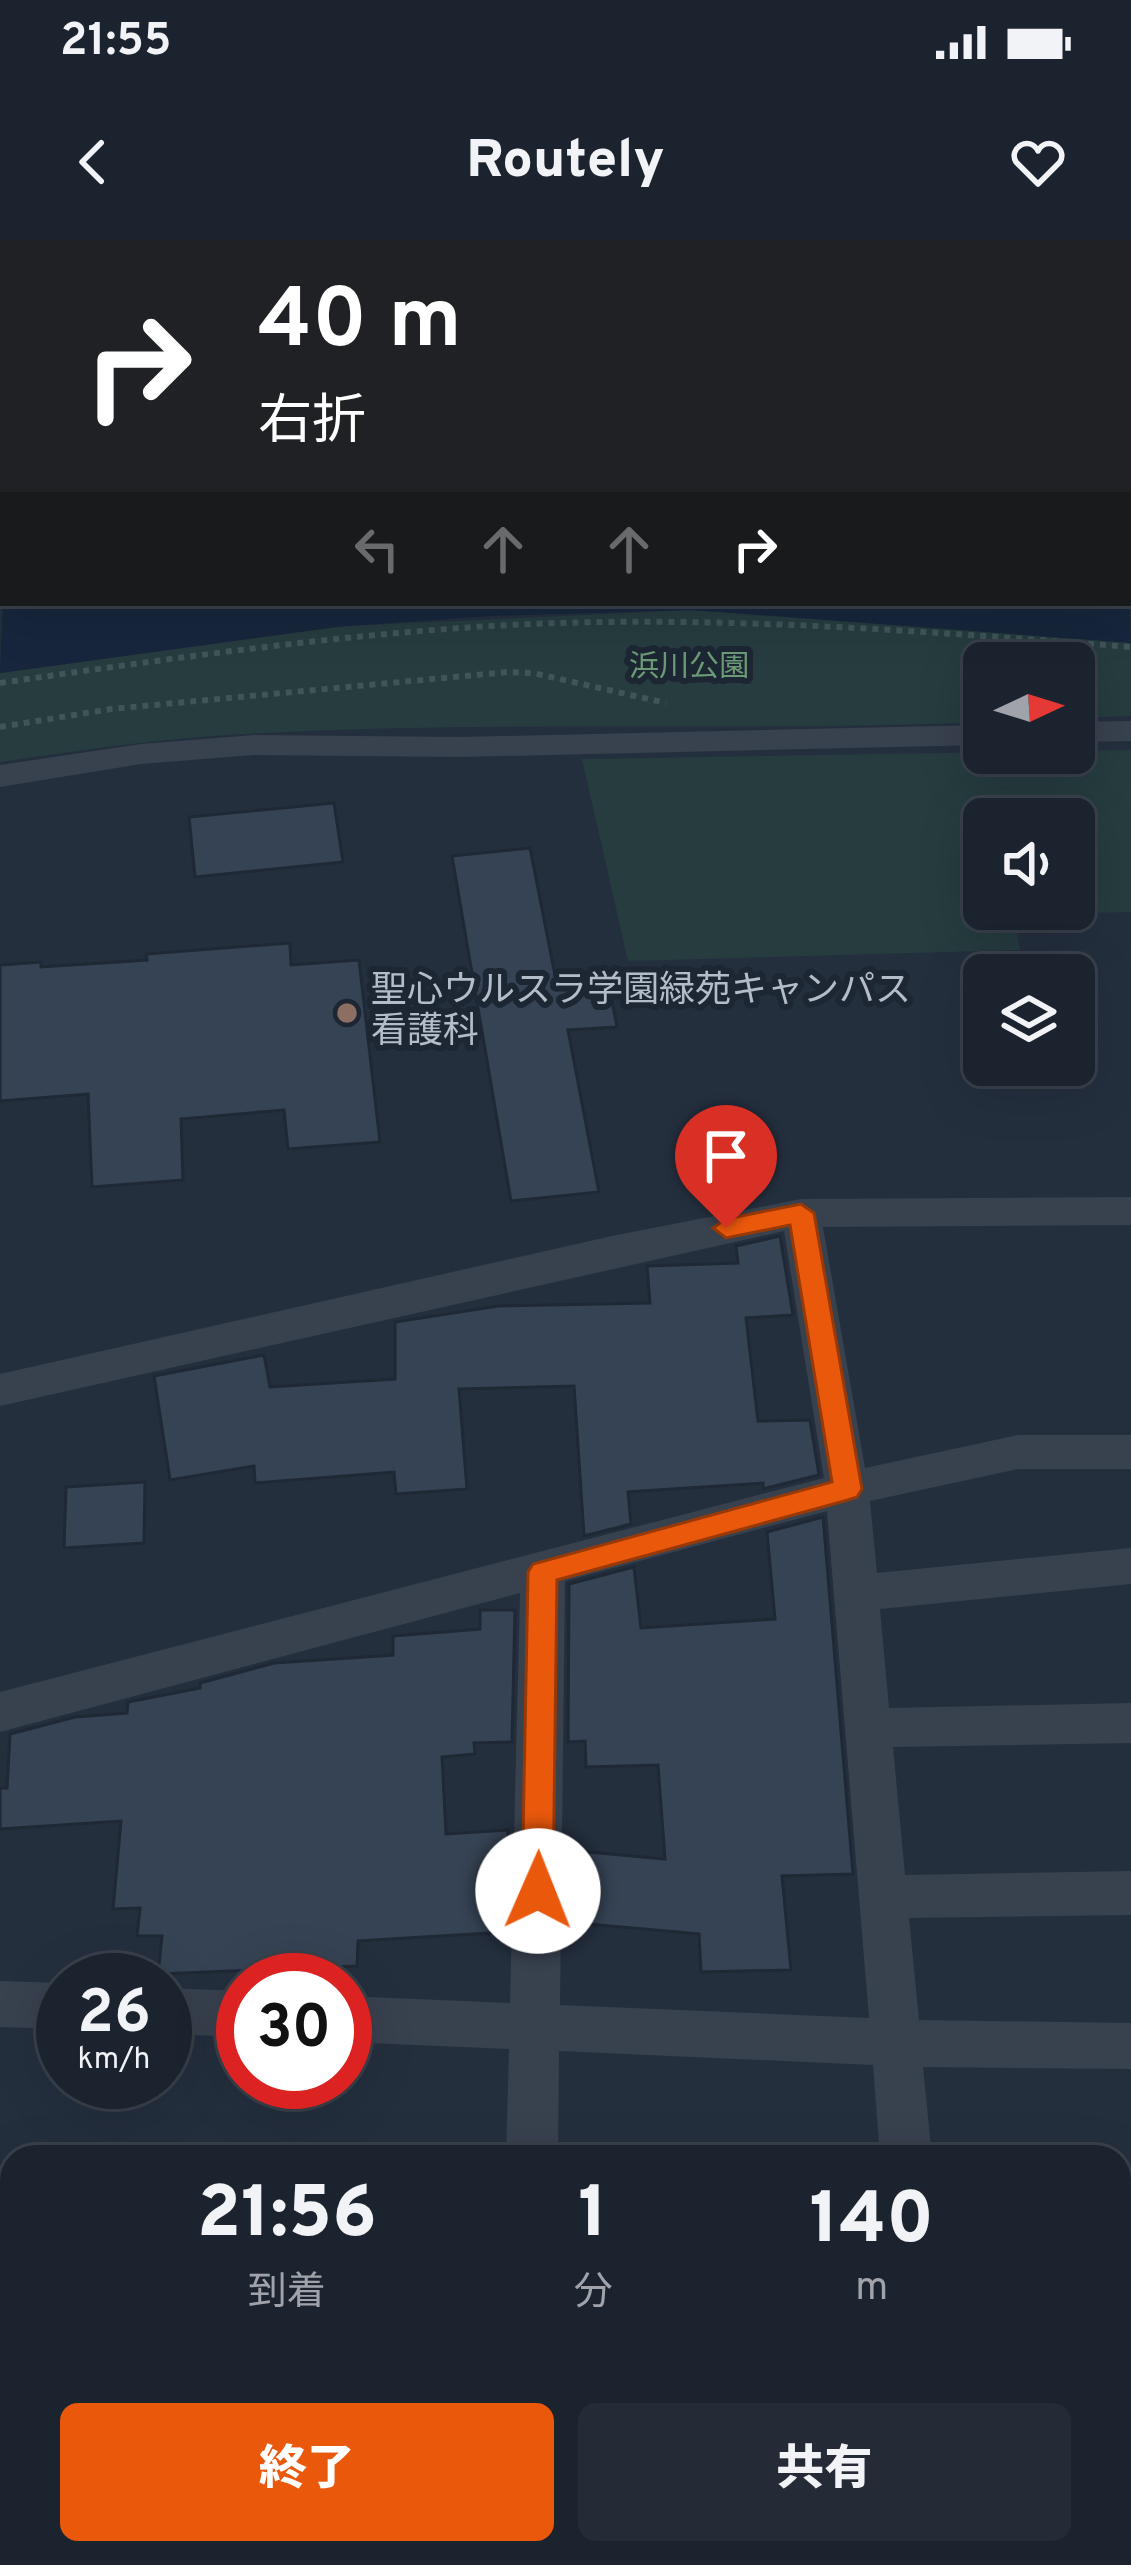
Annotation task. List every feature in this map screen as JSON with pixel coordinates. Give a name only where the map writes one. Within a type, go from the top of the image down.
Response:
[{"type":"street","points":[[1095,731],[1131,730]]},
{"type":"street","points":[[0,776],[141,754],[254,745],[460,747],[963,735]]},
{"type":"street","points":[[0,1390],[612,1251],[801,1213],[1131,1211]]},
{"type":"street","points":[[801,1213],[848,1489],[905,2145]]},
{"type":"street","points":[[0,1712],[848,1489],[1018,1453],[1131,1452]]},
{"type":"street","points":[[856,1593],[1131,1565]]},
{"type":"street","points":[[532,2145],[543,1572]]},
{"type":"street","points":[[868,1728],[1131,1723]]},
{"type":"street","points":[[884,1897],[1131,1893]]},
{"type":"street","points":[[0,2004],[36,2005]]},
{"type":"street","points":[[372,2020],[897,2043],[1131,2046]]},
{"type":"path","points":[[0,683],[225,651],[461,628],[629,622],[967,634],[1131,647]]},
{"type":"path","points":[[0,727],[111,709],[508,672],[673,705]]},
{"type":"green space","name":"浜川公園","points":[[691,610],[1131,637],[1131,716],[1095,717],[1095,642],[963,642],[963,722],[337,730],[184,738],[0,762],[0,673],[346,626]]},
{"type":"green space","points":[[1131,750],[1131,912],[1095,913],[1095,798],[963,798],[963,930],[1016,930],[1020,950],[628,961],[582,759],[963,753],[963,774],[1095,774],[1095,751]]},
{"type":"water","points":[[3,606],[1129,606],[1131,643],[691,610],[335,627],[0,673]]},
{"type":"building","points":[[334,803],[343,862],[195,877],[189,817]]},
{"type":"building","points":[[530,848],[555,975],[606,970],[617,1027],[568,1030],[599,1192],[511,1201],[452,856]]},
{"type":"building","points":[[290,943],[291,965],[359,960],[380,1142],[288,1149],[284,1110],[181,1119],[183,1180],[92,1187],[88,1094],[0,1101],[0,965],[147,960],[146,954]]},
{"type":"building","points":[[780,1236],[793,1315],[746,1318],[758,1421],[810,1420],[819,1475],[763,1489],[763,1483],[628,1492],[631,1524],[584,1536],[574,1386],[459,1389],[467,1489],[396,1494],[394,1472],[255,1483],[254,1466],[170,1480],[154,1376],[264,1355],[270,1387],[395,1379],[395,1322],[498,1306],[650,1303],[647,1266],[738,1263],[736,1246]]},
{"type":"building","points":[[145,1482],[144,1543],[64,1548],[66,1487]]},
{"type":"building","points":[[823,1517],[853,1874],[782,1876],[791,1970],[701,1972],[699,1934],[565,1922],[566,1850],[665,1859],[658,1765],[586,1767],[585,1741],[568,1742],[569,1584],[634,1567],[641,1628],[775,1619],[767,1532]]},
{"type":"building","points":[[480,1610],[515,1610],[512,1742],[474,1743],[475,1754],[442,1757],[446,1834],[508,1830],[507,1932],[358,1941],[358,1953],[216,1953],[216,1972],[192,1973],[192,1953],[160,1953],[162,1936],[137,1936],[140,1908],[113,1909],[121,1821],[0,1829],[0,1788],[7,1788],[10,1734],[75,1717],[127,1713],[128,1702],[200,1688],[200,1683],[274,1663],[393,1655],[393,1636],[480,1629]]},
{"type":"place","name":"聖心ウルスラ学園緑苑キャンパス 看護科","points":[[347,1013]]},
{"type":"route","points":[[538,1891],[543,1572],[848,1489],[801,1213],[726,1228]]}]
